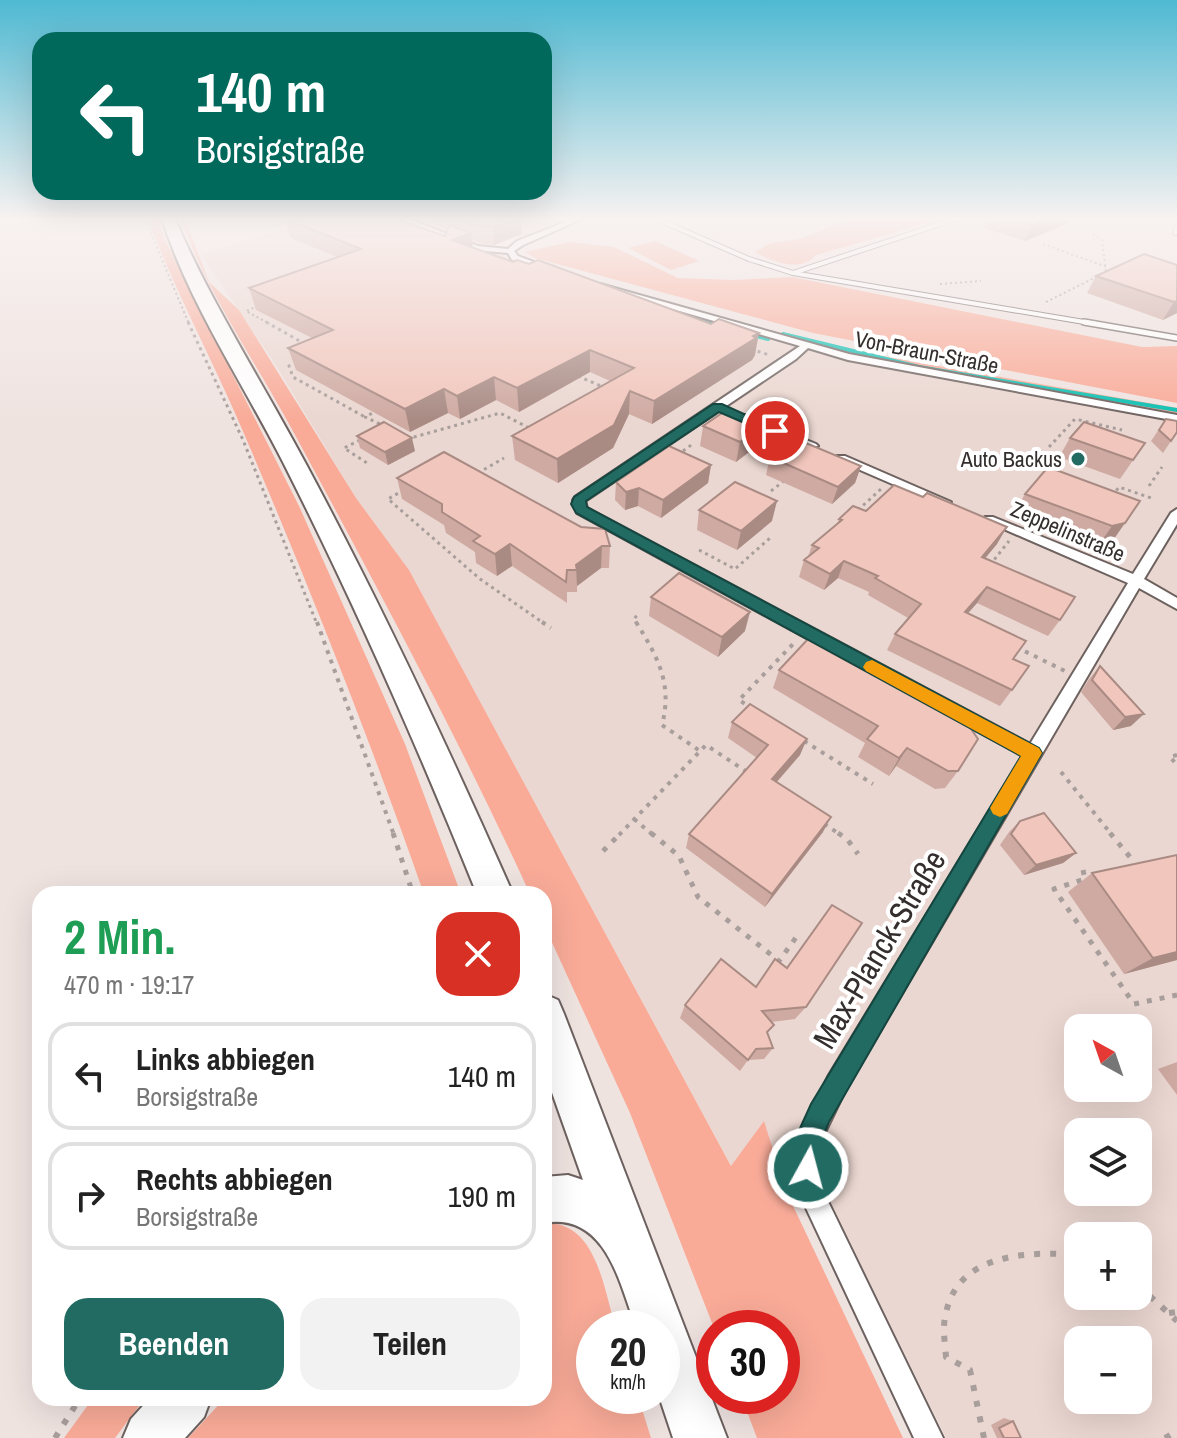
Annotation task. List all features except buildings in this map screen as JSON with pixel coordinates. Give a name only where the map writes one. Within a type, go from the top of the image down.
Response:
[{"type":"highway","points":[[200,286],[287,448],[393,663],[491,886]]},
{"type":"highway","points":[[552,1035],[655,1310]]},
{"type":"highway","points":[[552,1200],[576,1199],[597,1211],[631,1241]]},
{"type":"highway","points":[[680,1381],[700,1438]]},
{"type":"highway","points":[[150,1438],[178,1406]]},
{"type":"street","name":"Von-Braun-Straße","points":[[602,286],[805,346],[917,372],[1177,418]]},
{"type":"street","points":[[805,346],[579,500],[581,510],[1032,753]]},
{"type":"street","points":[[718,407],[963,509]]},
{"type":"street","name":"Max-Planck-Straße","points":[[929,1438],[810,1191],[806,1146],[820,1113],[1177,513]]},
{"type":"street","name":"Zeppelinstraße","points":[[977,515],[1137,581],[1177,604]]},
{"type":"lane","points":[[870,286],[1177,338]]},
{"type":"path","points":[[172,286],[243,441],[325,645],[373,767],[410,886]]},
{"type":"path","points":[[1040,304],[1072,293],[1079,286]]},
{"type":"path","points":[[261,305],[246,311],[308,346]]},
{"type":"path","points":[[743,346],[787,361]]},
{"type":"path","points":[[300,362],[289,366],[293,377],[386,427]]},
{"type":"path","points":[[566,370],[609,388],[595,396]]},
{"type":"path","points":[[365,417],[380,410]]},
{"type":"path","points":[[397,433],[407,439],[500,413],[536,431]]},
{"type":"path","points":[[1049,447],[1075,419],[1122,430]]},
{"type":"path","points":[[1062,432],[1070,435]]},
{"type":"path","points":[[370,465],[344,448],[372,434]]},
{"type":"path","points":[[683,451],[694,443]]},
{"type":"path","points":[[493,479],[478,473],[504,458]]},
{"type":"path","points":[[1149,486],[1162,467]]},
{"type":"path","points":[[771,491],[790,476]]},
{"type":"path","points":[[851,517],[892,480]]},
{"type":"path","points":[[414,484],[388,499],[480,579],[551,628]]},
{"type":"path","points":[[1111,497],[1119,487],[1151,498]]},
{"type":"path","points":[[984,573],[1016,531]]},
{"type":"path","points":[[699,550],[735,569],[770,538]]},
{"type":"path","points":[[639,613],[634,619],[662,666],[669,689],[668,708],[662,725],[700,751]]},
{"type":"path","points":[[766,717],[739,700],[806,631]]},
{"type":"path","points":[[1010,644],[1078,677]]},
{"type":"path","points":[[793,734],[873,784]]},
{"type":"path","points":[[603,851],[706,745],[757,779]]},
{"type":"path","points":[[1177,755],[1170,757],[1177,765]]},
{"type":"path","points":[[1061,772],[1130,857]]},
{"type":"path","points":[[634,819],[679,856],[698,897],[779,961],[800,932]]},
{"type":"path","points":[[821,822],[847,839],[858,854]]},
{"type":"path","points":[[1083,870],[1085,879],[1054,889],[1134,1004],[1177,995]]},
{"type":"path","points":[[984,1438],[970,1370],[946,1357],[946,1308],[959,1280],[990,1261],[1052,1251],[1064,1253]]},
{"type":"path","points":[[1152,1296],[1173,1312],[1177,1321]]},
{"type":"path","points":[[55,1438],[75,1406]]},
{"type":"path","points":[[1165,1438],[1177,1431]]},
{"type":"shaded area","points":[[176,286],[188,286],[299,506],[405,744],[458,886],[421,886],[360,718],[242,429]]},
{"type":"shaded area","points":[[211,286],[239,310],[356,498],[409,570],[731,1166],[764,1121],[786,1191],[903,1438],[757,1438],[748,1414],[800,1414],[800,1310],[707,1310],[630,1113],[552,942],[552,886],[526,886],[416,662],[294,433]]},
{"type":"shaded area","points":[[223,286],[591,286],[854,361],[1177,421],[1177,1438],[946,1438],[824,1188],[786,1191],[764,1121],[732,1167],[409,570],[356,498],[277,367]]},
{"type":"shaded area","points":[[639,286],[838,286],[1142,347],[1177,346],[1177,403],[813,333]]},
{"type":"shaded area","points":[[813,344],[1177,408],[1177,414],[907,367]]},
{"type":"shaded area","points":[[552,1224],[562,1225],[576,1233],[587,1245],[611,1310],[576,1310],[576,1414],[644,1414],[651,1438],[188,1438],[218,1406],[552,1406]]},
{"type":"shaded area","points":[[87,1406],[139,1406],[115,1438],[64,1438]]},
{"type":"waterway","points":[[694,318],[715,324]]},
{"type":"waterway","points":[[709,322],[715,324]]},
{"type":"waterway","points":[[783,334],[919,367],[1177,410]]},
{"type":"waterway","points":[[752,335],[768,339]]},
{"type":"slow traffic","points":[[872,667],[1032,753],[1000,808]]},
{"type":"place","name":"Auto Backus","points":[[1078,459]]},
{"type":"route","points":[[775,431],[718,407],[579,500],[578,504],[581,510],[1032,753],[820,1113],[806,1146],[808,1168]]}]
